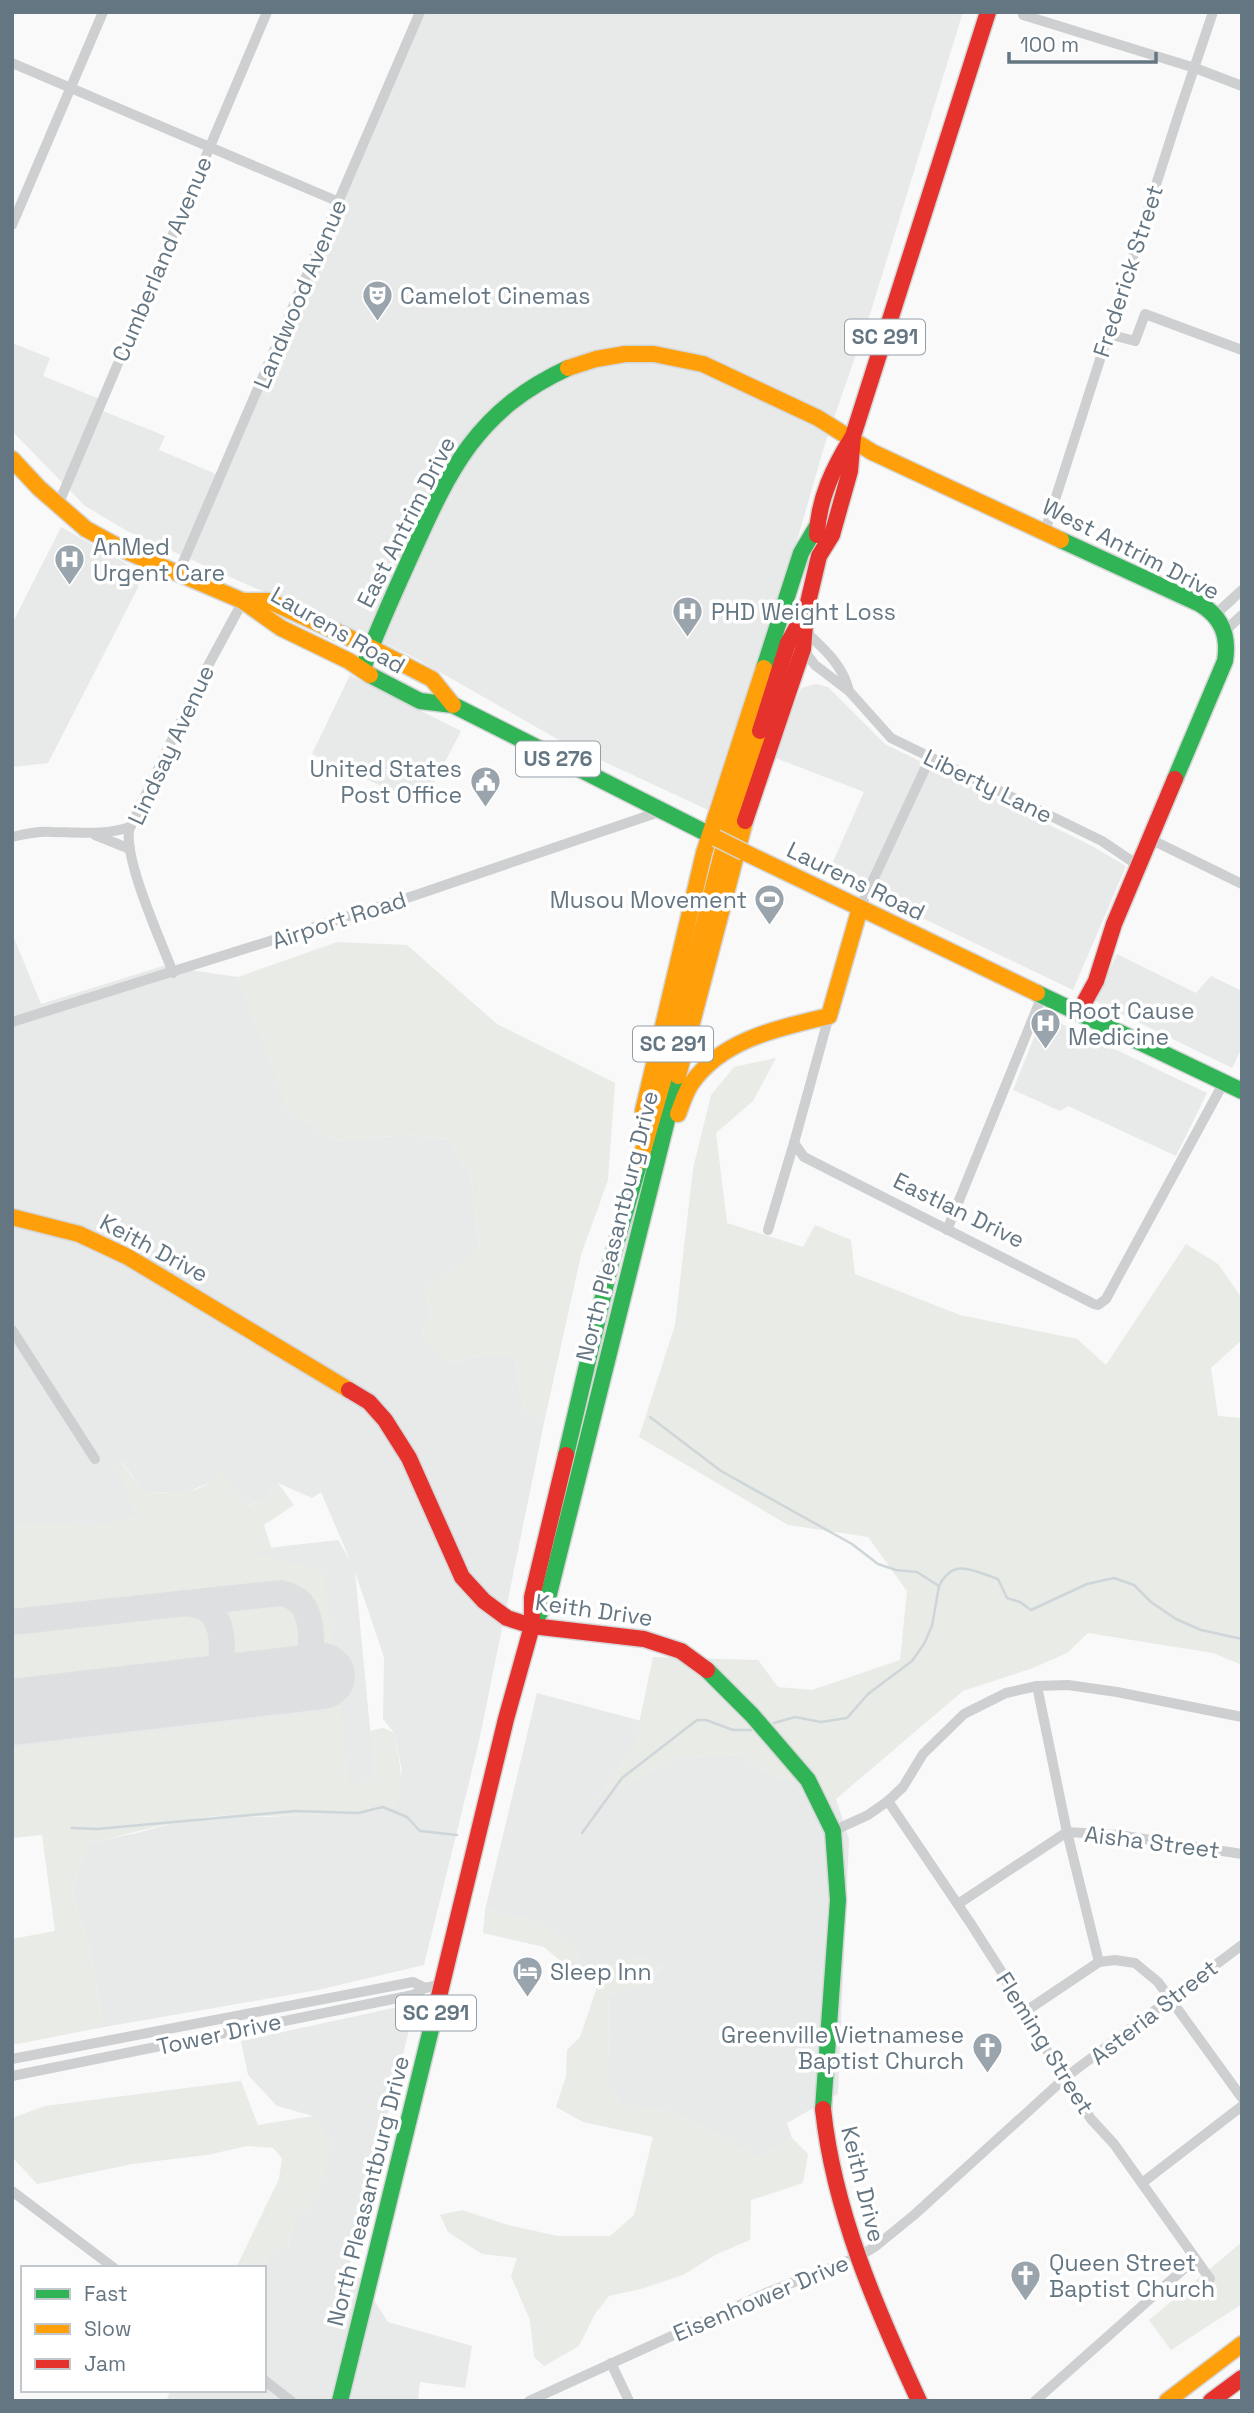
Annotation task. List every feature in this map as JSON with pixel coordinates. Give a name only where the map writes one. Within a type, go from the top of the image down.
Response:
[{"type":"main road","name":"SC 291","points":[[819,556],[832,535],[850,471],[853,436],[988,12]]},
{"type":"main road","name":"East Antrim Drive","points":[[363,669],[370,647],[447,479],[475,435],[503,406],[538,381],[572,366],[623,355],[683,358],[727,373],[853,436]]},
{"type":"main road","name":"SC 291","points":[[724,834],[796,646],[819,556],[817,526],[835,464],[853,436]]},
{"type":"main road","name":"West Antrim Drive","points":[[853,436],[872,452],[1200,604],[1216,614],[1224,631],[1226,654],[1222,668],[1114,924],[1103,964],[1089,999],[1079,1012]]},
{"type":"main road","name":"Laurens Road","points":[[12,459],[58,505],[86,528],[128,552],[243,601],[281,628],[363,669],[380,682],[420,701],[453,705],[664,811],[724,834],[744,852],[1242,1091]]},
{"type":"main road","points":[[724,834],[801,553],[817,526]]},
{"type":"main road","name":"Laurens Road","points":[[243,601],[269,601],[370,647],[432,678],[453,705]]},
{"type":"main road","name":"SC 291","points":[[796,646],[805,631],[806,611]]},
{"type":"main road","name":"North Pleasantburg Drive","points":[[532,1626],[547,1602],[632,1260],[724,834]]},
{"type":"main road","name":"North Pleasantburg Drive","points":[[340,2401],[506,1719],[532,1626],[532,1597],[600,1313],[633,1151],[724,834]]},
{"type":"main road","points":[[651,1179],[690,1085],[710,1062],[748,1038],[829,1016],[860,908]]},
{"type":"main road","name":"Keith Drive","points":[[12,1217],[79,1234],[128,1257],[369,1402],[385,1420],[409,1458],[462,1577],[484,1601],[507,1618],[532,1626],[644,1639],[665,1644],[697,1662],[752,1715],[808,1780],[833,1830],[838,1914],[823,2107],[831,2166],[858,2257],[883,2324],[919,2401]]},
{"type":"main road","points":[[1167,2401],[1242,2344]]},
{"type":"main road","points":[[1211,2401],[1242,2378]]},
{"type":"street","points":[[12,225],[103,12]]},
{"type":"street","name":"Cumberland Avenue","points":[[58,505],[267,12]]},
{"type":"street","name":"Landwood Avenue","points":[[178,575],[420,12]]},
{"type":"street","name":"Frederick Street","points":[[1045,531],[1213,12]]},
{"type":"street","points":[[1023,15],[1195,68],[1242,86]]},
{"type":"street","points":[[12,63],[339,202]]},
{"type":"street","points":[[1108,334],[1135,341],[1145,314],[1242,350]]},
{"type":"street","points":[[1216,614],[1242,590]]},
{"type":"street","name":"Lindsay Avenue","points":[[173,972],[137,877],[128,839],[130,827],[203,675],[243,601]]},
{"type":"street","points":[[1224,631],[1242,615]]},
{"type":"street","name":"Liberty Lane","points":[[805,631],[845,674],[849,691]]},
{"type":"street","name":"Liberty Lane","points":[[796,646],[815,665],[849,691],[891,738],[1102,841],[1139,866]]},
{"type":"street","points":[[860,908],[930,758]]},
{"type":"street","name":"Airport Road","points":[[12,1022],[416,895],[664,811]]},
{"type":"street","points":[[12,837],[49,831],[95,835],[130,827]]},
{"type":"street","points":[[95,835],[130,849]]},
{"type":"street","points":[[1150,839],[1242,884]]},
{"type":"street","points":[[947,1230],[1042,996]]},
{"type":"street","points":[[768,1230],[829,1016]]},
{"type":"street","name":"Eastlan Drive","points":[[794,1143],[809,1161],[1094,1304],[1102,1303],[1224,1082]]},
{"type":"street","points":[[12,1330],[94,1459]]},
{"type":"street","points":[[833,1830],[868,1815],[888,1801],[903,1787],[923,1754],[964,1714],[1006,1693],[1037,1686],[1068,1685],[1118,1692],[1242,1717]]},
{"type":"street","points":[[1037,1686],[1067,1832],[1099,1962]]},
{"type":"street","name":"Fleming Street","points":[[888,1801],[1001,1971],[1023,2013],[1091,2119],[1114,2144],[1210,2279]]},
{"type":"street","name":"Aisha Street","points":[[958,1904],[1067,1832],[1118,1835],[1242,1854]]},
{"type":"street","name":"Asteria Street","points":[[1066,2077],[1242,1945]]},
{"type":"street","points":[[1023,2013],[1099,1962],[1115,1960],[1135,1963],[1148,1972],[1171,1999],[1242,2098]]},
{"type":"street","name":"Tower Drive","points":[[12,2059],[413,1982],[425,1988]]},
{"type":"street","name":"Tower Drive","points":[[12,2076],[414,1995],[425,1988],[443,1984]]},
{"type":"street","name":"Eisenhower Drive","points":[[529,2401],[766,2293],[858,2257],[914,2215],[1066,2077]]},
{"type":"street","points":[[1142,2183],[1242,2106]]},
{"type":"street","points":[[12,2191],[111,2266]]},
{"type":"street","points":[[1035,2401],[1195,2259]]},
{"type":"street","points":[[611,2363],[629,2401]]},
{"type":"street","points":[[266,2382],[291,2401]]},
{"type":"shaded area","points":[[424,12],[963,12],[871,311],[825,444],[796,544],[708,810],[566,744],[415,658],[376,639],[336,624],[127,531],[85,506],[12,431],[12,343],[50,358],[43,376],[107,402],[103,411],[165,436],[159,450],[223,477]]},
{"type":"shaded area","points":[[61,527],[145,574],[48,763],[12,767],[12,624]]},
{"type":"shaded area","points":[[350,675],[461,731],[429,793],[392,791],[312,754]]},
{"type":"shaded area","points":[[816,684],[828,687],[885,744],[1092,846],[1126,866],[1073,990],[828,873],[864,792],[773,757],[801,688]]},
{"type":"shaded area","points":[[12,933],[41,1004],[163,966],[238,977],[288,1111],[335,1141],[408,1135],[449,1139],[471,1177],[479,1249],[425,1290],[430,1311],[423,1334],[449,1364],[471,1357],[514,1354],[523,1407],[544,1423],[478,1746],[424,1965],[318,1990],[104,2027],[90,1948],[73,1894],[79,1864],[91,1842],[173,1823],[229,1815],[264,1817],[367,1812],[395,1807],[402,1771],[394,1733],[383,1719],[384,1657],[355,1572],[376,1791],[12,1833],[12,1534],[73,1526],[27,1524],[12,1531]],"holes":[[[123,1463],[143,1492],[185,1493],[214,1481],[240,1497],[247,1506],[265,1498],[278,1483],[312,1498],[321,1492],[350,1560],[338,1540],[162,1560],[113,1522],[136,1516],[124,1483],[113,1465]]]},
{"type":"shaded area","points":[[337,942],[407,945],[497,1024],[615,1083],[608,1180],[581,1255],[544,1423],[523,1407],[514,1354],[471,1357],[449,1364],[434,1351],[423,1333],[430,1311],[425,1290],[479,1248],[471,1177],[449,1139],[408,1135],[335,1141],[287,1111],[238,977]]},
{"type":"shaded area","points":[[1117,954],[1196,993],[1211,976],[1242,991],[1242,1048],[1232,1068],[1095,1001]]},
{"type":"shaded area","points":[[1043,1015],[1207,1093],[1176,1156],[1068,1106],[1060,1111],[1013,1090]]},
{"type":"shaded area","points":[[776,1058],[753,1101],[716,1133],[727,1223],[803,1247],[815,1225],[851,1240],[855,1274],[960,1315],[1077,1339],[1106,1365],[1186,1244],[1218,1264],[1242,1298],[1242,1340],[1211,1368],[1218,1416],[1242,1418],[1242,1665],[1213,1653],[1088,1633],[1067,1653],[1033,1668],[963,1691],[836,1799],[811,1785],[777,1778],[738,1754],[673,1758],[595,1801],[634,1747],[653,1657],[758,1660],[778,1687],[812,1690],[900,1660],[907,1591],[868,1537],[788,1525],[639,1437],[675,1325],[693,1169],[711,1095],[734,1067]]},
{"type":"shaded area","points":[[122,1463],[143,1492],[176,1493],[197,1489],[214,1479],[221,1470],[248,1506],[265,1498],[278,1483],[294,1505],[264,1525],[272,1550],[254,1554],[324,1572],[350,1784],[373,1781],[370,1731],[383,1728],[394,1733],[401,1779],[399,1798],[395,1807],[363,1812],[210,1817],[91,1842],[79,1864],[73,1894],[90,1948],[104,2027],[12,2045],[12,1939],[55,1931],[42,1835],[12,1838],[12,1748],[329,1711],[315,1609],[302,1593],[284,1583],[12,1614],[12,1531],[27,1524],[93,1526],[135,1516],[124,1483],[112,1465]]},
{"type":"shaded area","points":[[281,1603],[296,1615],[301,1632],[301,1646],[233,1654],[227,1631],[229,1614],[247,1605]]},
{"type":"shaded area","points":[[195,1613],[206,1621],[212,1634],[213,1656],[12,1680],[12,1632]]},
{"type":"shaded area","points":[[537,1693],[641,1721],[634,1747],[596,1800],[673,1758],[738,1754],[777,1778],[811,1785],[836,1799],[849,1839],[838,2094],[787,2123],[792,2138],[757,2157],[675,2113],[620,2104],[606,2082],[610,2038],[609,1996],[649,1981],[662,1968],[644,1955],[609,1967],[582,1970],[530,1920],[485,1910]]},
{"type":"shaded area","points":[[485,1910],[530,1920],[577,1945],[582,1969],[609,1967],[644,1955],[662,1968],[649,1981],[609,1996],[610,2038],[606,2082],[620,2104],[675,2113],[757,2157],[792,2138],[808,2154],[803,2183],[751,2200],[750,2240],[717,2254],[683,2275],[609,2296],[595,2314],[579,2346],[544,2366],[534,2357],[530,2320],[511,2276],[517,2258],[482,2254],[448,2232],[440,2215],[462,2210],[508,2225],[558,2236],[610,2236],[634,2215],[653,2137],[583,2122],[556,2107],[566,2076],[567,2050],[580,2037],[598,1984],[563,1963],[544,1947],[483,1933]]},
{"type":"shaded area","points":[[416,2003],[350,2263],[388,2322],[472,2346],[465,2388],[420,2382],[418,2401],[166,2401],[170,2392],[266,2392],[266,2266],[274,2249],[288,2247],[297,2212],[313,2116],[277,2106],[248,2075],[241,2041]]},
{"type":"shaded area","points":[[241,2081],[258,2125],[313,2116],[332,2143],[320,2190],[309,2213],[297,2212],[288,2247],[274,2250],[266,2266],[237,2266],[279,2179],[282,2158],[273,2148],[247,2146],[207,2155],[132,2164],[37,2184],[12,2157],[12,2118],[45,2106]]},
{"type":"shaded area","points":[[1242,2242],[1242,2304],[1171,2350],[1149,2320]]},
{"type":"waterway","points":[[650,1417],[721,1471],[852,1544],[878,1564],[896,1570],[917,1572],[939,1586],[951,1572],[958,1569],[972,1570],[998,1579],[1007,1598],[1020,1602],[1031,1610],[1087,1584],[1114,1578],[1134,1585],[1151,1602],[1176,1619],[1201,1630],[1242,1639]]},
{"type":"waterway","points":[[774,1723],[795,1717],[821,1722],[847,1718],[868,1694],[912,1661],[924,1644],[932,1626],[939,1586]]},
{"type":"waterway","points":[[582,1833],[622,1778],[697,1720],[706,1720],[733,1730],[751,1730]]},
{"type":"waterway","points":[[72,1828],[97,1829],[295,1811],[358,1813],[383,1807],[407,1817],[420,1831],[457,1835]]},
{"type":"taxiway","points":[[12,1622],[281,1593],[292,1596],[301,1603],[308,1617],[311,1635],[310,1653],[304,1668],[285,1680]]},
{"type":"taxiway","points":[[185,1603],[202,1606],[211,1612],[219,1627],[222,1646],[217,1674],[208,1685],[192,1691]]},
{"type":"runway","points":[[12,1712],[322,1676]]},
{"type":"traffic: fast","points":[[363,669],[385,614],[452,471],[487,424],[536,385],[568,368]]},
{"type":"traffic: fast","points":[[764,668],[801,553],[817,526]]},
{"type":"traffic: fast","points":[[1061,540],[1200,604],[1219,621],[1225,635],[1225,661],[1175,779]]},
{"type":"traffic: fast","points":[[370,675],[420,701],[453,705],[716,838]]},
{"type":"traffic: fast","points":[[1037,993],[1242,1091]]},
{"type":"traffic: fast","points":[[532,1625],[547,1602],[678,1076]]},
{"type":"traffic: fast","points":[[566,1455],[612,1258],[640,1161]]},
{"type":"traffic: fast","points":[[707,1670],[752,1715],[808,1780],[833,1831],[838,1900],[823,2109]]},
{"type":"traffic: fast","points":[[340,2401],[434,2017]]},
{"type":"traffic: slow","points":[[568,368],[625,354],[654,354],[703,364],[818,418],[872,452],[1061,540]]},
{"type":"traffic: slow","points":[[12,459],[39,488],[86,529],[128,552],[243,601],[281,628],[349,661],[370,675]]},
{"type":"traffic: slow","points":[[243,601],[269,601],[370,647],[432,679],[453,705]]},
{"type":"traffic: slow","points":[[643,1111],[704,853],[764,668]]},
{"type":"traffic: slow","points":[[640,1161],[728,830],[760,731]]},
{"type":"traffic: slow","points":[[678,1076],[745,821]]},
{"type":"traffic: slow","points":[[716,838],[744,852]]},
{"type":"traffic: slow","points":[[744,852],[1037,993]]},
{"type":"traffic: slow","points":[[678,1114],[691,1084],[719,1056],[735,1046],[772,1031],[829,1016],[860,908]]},
{"type":"traffic: slow","points":[[12,1217],[79,1234],[128,1257],[349,1390]]},
{"type":"traffic: slow","points":[[1167,2401],[1242,2344]]},
{"type":"traffic: jam","points":[[817,535],[824,496],[839,459],[853,436],[988,12]]},
{"type":"traffic: jam","points":[[745,821],[803,649],[806,611],[819,556],[832,535],[850,471],[853,436]]},
{"type":"traffic: jam","points":[[760,731],[788,643],[806,611]]},
{"type":"traffic: jam","points":[[1079,1012],[1096,981],[1114,924],[1175,779]]},
{"type":"traffic: jam","points":[[349,1390],[369,1402],[385,1420],[409,1458],[462,1577],[484,1601],[507,1618],[532,1626],[644,1639],[681,1651],[707,1670]]},
{"type":"traffic: jam","points":[[434,2017],[506,1719],[532,1626],[532,1597],[566,1455]]},
{"type":"traffic: jam","points":[[823,2109],[837,2185],[859,2259],[887,2331],[919,2401]]},
{"type":"traffic: jam","points":[[1211,2401],[1242,2378]]},
{"type":"place","name":"Camelot Cinemas","points":[[377,323]]},
{"type":"place","name":"AnMed Urgent Care","points":[[70,587]]},
{"type":"place","name":"PHD Weight Loss","points":[[688,639]]},
{"type":"place","name":"United States Post Office","points":[[485,809]]},
{"type":"place","name":"Musou Movement","points":[[770,927]]},
{"type":"place","name":"Root Cause Medicine","points":[[1045,1051]]},
{"type":"place","name":"Sleep Inn","points":[[527,1999]]},
{"type":"place","name":"Greenville Vietnamese Baptist Church","points":[[987,2075]]},
{"type":"place","name":"Queen Street Baptist Church","points":[[1026,2303]]}]
